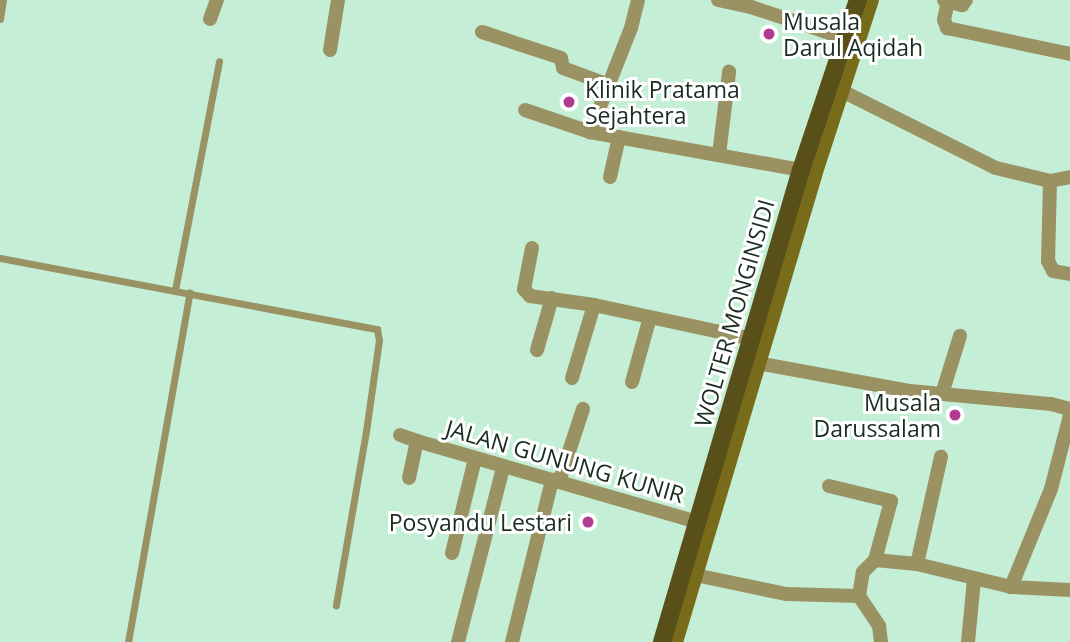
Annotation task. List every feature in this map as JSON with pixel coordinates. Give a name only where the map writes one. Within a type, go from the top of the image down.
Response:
[{"type":"main road","name":"WOLTER MONGINSIDI","points":[[674,642],[757,363],[759,331],[801,170],[848,38],[858,0]]},
{"type":"main road","name":"WOLTER MONGINSIDI","points":[[662,642],[697,522],[870,0]]},
{"type":"street","points":[[210,19],[217,0]]},
{"type":"street","points":[[330,50],[338,0]]},
{"type":"street","points":[[590,132],[635,18],[638,0]]},
{"type":"street","points":[[718,0],[751,7],[848,38]]},
{"type":"street","points":[[966,0],[965,5],[946,1],[944,20],[947,28],[1070,54]]},
{"type":"street","points":[[482,32],[550,53],[562,59],[563,68],[609,85]]},
{"type":"street","points":[[719,155],[729,72]]},
{"type":"street","points":[[842,91],[996,169],[1051,181],[1070,177]]},
{"type":"street","points":[[525,110],[590,132],[801,170]]},
{"type":"street","points":[[610,177],[619,137]]},
{"type":"street","points":[[1051,181],[1048,261],[1053,271],[1070,274]]},
{"type":"street","points":[[532,248],[526,293],[650,317],[759,331]]},
{"type":"street","points":[[537,350],[552,299]]},
{"type":"street","points":[[572,378],[594,306]]},
{"type":"street","points":[[632,382],[650,317]]},
{"type":"street","points":[[942,394],[960,336]]},
{"type":"street","points":[[757,363],[889,388],[1051,404],[1070,409]]},
{"type":"street","points":[[512,642],[555,481],[583,409]]},
{"type":"street","points":[[1012,587],[1051,489],[1070,415]]},
{"type":"street","points":[[400,435],[417,441]]},
{"type":"street","name":"JALAN GUNUNG KUNIR","points":[[409,478],[417,441],[697,522]]},
{"type":"street","points":[[917,564],[941,457]]},
{"type":"street","points":[[452,553],[475,459]]},
{"type":"street","points":[[458,642],[503,468]]},
{"type":"street","points":[[829,486],[891,501],[875,560],[863,572],[859,597],[879,626],[881,642]]},
{"type":"street","points":[[875,560],[917,564],[974,580],[1012,587],[1070,590]]},
{"type":"street","points":[[695,575],[786,594],[859,597]]},
{"type":"street","points":[[968,642],[974,580]]},
{"type":"lane","points":[[0,19],[3,0]]},
{"type":"lane","points":[[175,290],[219,61]]},
{"type":"lane","points":[[0,258],[372,326],[379,332],[337,605]]},
{"type":"lane","points":[[128,642],[190,292]]},
{"type":"place","name":"Musala Darul Aqidah","points":[[769,34]]},
{"type":"place","name":"Klinik Pratama Sejahtera","points":[[569,102]]},
{"type":"place","name":"Musala Darussalam","points":[[955,415]]},
{"type":"place","name":"Posyandu Lestari","points":[[588,522]]}]
